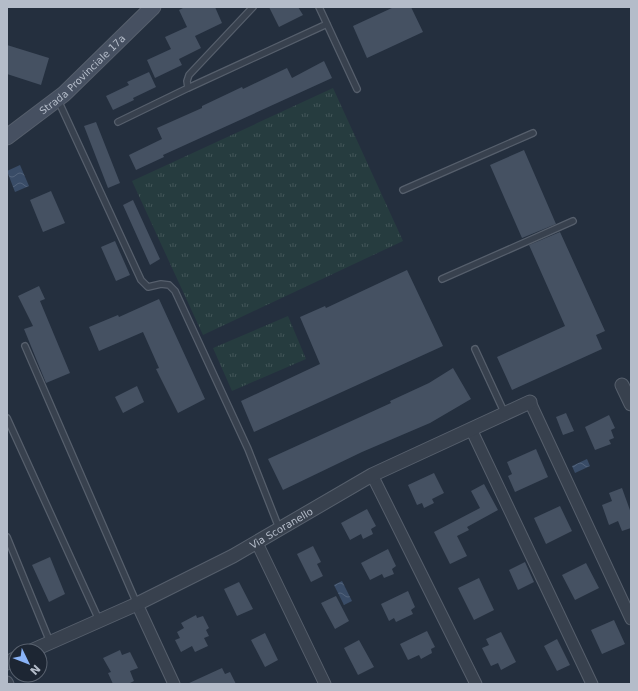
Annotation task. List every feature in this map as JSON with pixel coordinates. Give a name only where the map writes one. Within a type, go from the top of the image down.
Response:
[{"type":"main road","name":"Strada Provinciale 17a","points":[[7,137],[58,100],[153,7]]},
{"type":"street","points":[[622,385],[631,404]]},
{"type":"street","name":"Via Scoranello","points":[[50,642],[137,604],[257,543],[279,528],[372,475],[530,402]]},
{"type":"street","points":[[530,402],[631,619]]},
{"type":"street","points":[[471,429],[592,684]]},
{"type":"street","points":[[372,475],[476,684]]},
{"type":"street","points":[[257,543],[325,684]]},
{"type":"street","points":[[137,604],[174,684]]},
{"type":"lane","points":[[188,88],[187,81],[189,75],[253,7]]},
{"type":"lane","points":[[319,7],[357,89]]},
{"type":"lane","points":[[118,122],[327,24]]},
{"type":"lane","points":[[58,100],[141,280],[148,287],[161,284],[169,285],[175,292],[248,449],[279,528]]},
{"type":"lane","points":[[403,190],[533,133]]},
{"type":"lane","points":[[442,279],[573,221]]},
{"type":"lane","points":[[25,346],[137,604]]},
{"type":"lane","points":[[475,349],[504,414]]},
{"type":"lane","points":[[7,418],[99,620]]},
{"type":"lane","points":[[7,536],[50,642]]},
{"type":"green space","points":[[333,88],[403,241],[203,335],[132,181]]},
{"type":"green space","points":[[288,316],[306,359],[232,391],[213,348]]},
{"type":"water","points":[[20,165],[29,186],[15,192],[7,171]]},
{"type":"water","points":[[587,459],[590,466],[575,473],[572,466]]},
{"type":"water","points":[[342,581],[352,601],[344,605],[334,585]]},
{"type":"building","points":[[185,7],[215,7],[222,23],[195,36],[201,48],[179,59],[182,65],[155,78],[147,60],[171,49],[165,37],[187,27],[179,10]]},
{"type":"building","points":[[269,7],[298,7],[303,15],[279,27]]},
{"type":"building","points":[[394,7],[411,7],[423,32],[367,58],[353,26]]},
{"type":"building","points":[[7,45],[49,58],[41,85],[7,74]]},
{"type":"building","points":[[324,61],[332,78],[163,155],[164,157],[136,170],[129,155],[162,139],[157,128],[202,108],[202,106],[242,87],[243,89],[287,68],[292,78]]},
{"type":"building","points":[[149,72],[156,87],[113,110],[106,96],[129,85],[127,82]]},
{"type":"building","points":[[96,122],[120,183],[108,188],[84,126]]},
{"type":"building","points":[[524,150],[556,224],[522,238],[490,165]]},
{"type":"building","points":[[51,191],[65,223],[43,232],[30,200]]},
{"type":"building","points":[[133,200],[160,259],[150,265],[123,205]]},
{"type":"building","points":[[560,232],[605,331],[596,335],[602,349],[512,390],[497,357],[565,326],[529,245]]},
{"type":"building","points":[[115,241],[130,275],[116,281],[101,247]]},
{"type":"building","points":[[407,270],[443,346],[254,432],[241,401],[320,364],[300,317],[325,306],[326,308]]},
{"type":"building","points":[[39,286],[45,299],[40,301],[70,373],[46,383],[24,329],[33,326],[18,296]]},
{"type":"building","points":[[159,299],[205,399],[178,413],[156,369],[159,368],[143,332],[99,351],[89,327],[118,315],[119,317]]},
{"type":"building","points":[[453,368],[471,399],[430,423],[362,452],[283,490],[268,459],[391,403],[390,401],[429,383]]},
{"type":"building","points":[[137,386],[144,402],[123,413],[115,397]]},
{"type":"building","points":[[566,413],[574,431],[563,435],[556,417]]},
{"type":"building","points":[[609,415],[615,428],[611,430],[614,438],[609,440],[611,444],[595,450],[585,427]]},
{"type":"building","points":[[536,449],[548,477],[515,492],[508,476],[512,474],[507,462]]},
{"type":"building","points":[[434,473],[444,493],[432,499],[434,503],[424,508],[422,503],[417,505],[408,485]]},
{"type":"building","points":[[484,484],[498,510],[467,527],[469,530],[457,536],[467,556],[450,564],[434,532],[480,508],[471,491]]},
{"type":"building","points":[[622,488],[631,513],[631,528],[622,531],[618,521],[609,525],[602,505],[612,501],[609,493]]},
{"type":"building","points":[[560,506],[572,531],[546,544],[534,518]]},
{"type":"building","points":[[367,509],[376,526],[371,529],[373,534],[363,539],[361,534],[350,540],[341,523]]},
{"type":"building","points":[[313,546],[321,562],[317,564],[323,576],[311,582],[297,554]]},
{"type":"building","points":[[388,549],[396,566],[392,569],[394,574],[384,578],[382,574],[370,580],[361,563]]},
{"type":"building","points":[[50,557],[65,594],[49,602],[32,565]]},
{"type":"building","points":[[525,562],[534,582],[518,590],[509,570]]},
{"type":"building","points":[[586,563],[599,588],[575,600],[562,575]]},
{"type":"building","points":[[479,578],[494,610],[474,620],[458,588]]},
{"type":"building","points":[[239,582],[253,609],[237,616],[224,589]]},
{"type":"building","points":[[408,591],[415,607],[411,610],[413,614],[396,622],[394,618],[389,621],[381,604]]},
{"type":"building","points":[[336,596],[349,621],[335,629],[321,603]]},
{"type":"building","points":[[196,615],[197,618],[203,616],[209,628],[206,630],[209,636],[204,638],[208,646],[195,652],[192,646],[181,652],[175,640],[180,638],[177,632],[184,628],[181,623]]},
{"type":"building","points":[[614,620],[625,644],[602,654],[591,630]]},
{"type":"building","points":[[427,631],[435,647],[431,649],[432,653],[421,659],[419,655],[408,660],[400,644]]},
{"type":"building","points":[[501,632],[516,662],[501,670],[498,663],[491,666],[482,648],[489,645],[486,639]]},
{"type":"building","points":[[265,633],[278,660],[265,667],[251,640]]},
{"type":"building","points":[[557,639],[570,665],[557,671],[544,646]]},
{"type":"building","points":[[359,640],[374,667],[358,675],[344,648]]},
{"type":"building","points":[[120,650],[122,655],[130,652],[138,668],[130,671],[134,681],[128,684],[113,684],[108,673],[111,672],[103,658]]},
{"type":"building","points":[[222,668],[225,674],[230,672],[236,684],[187,684]]}]
